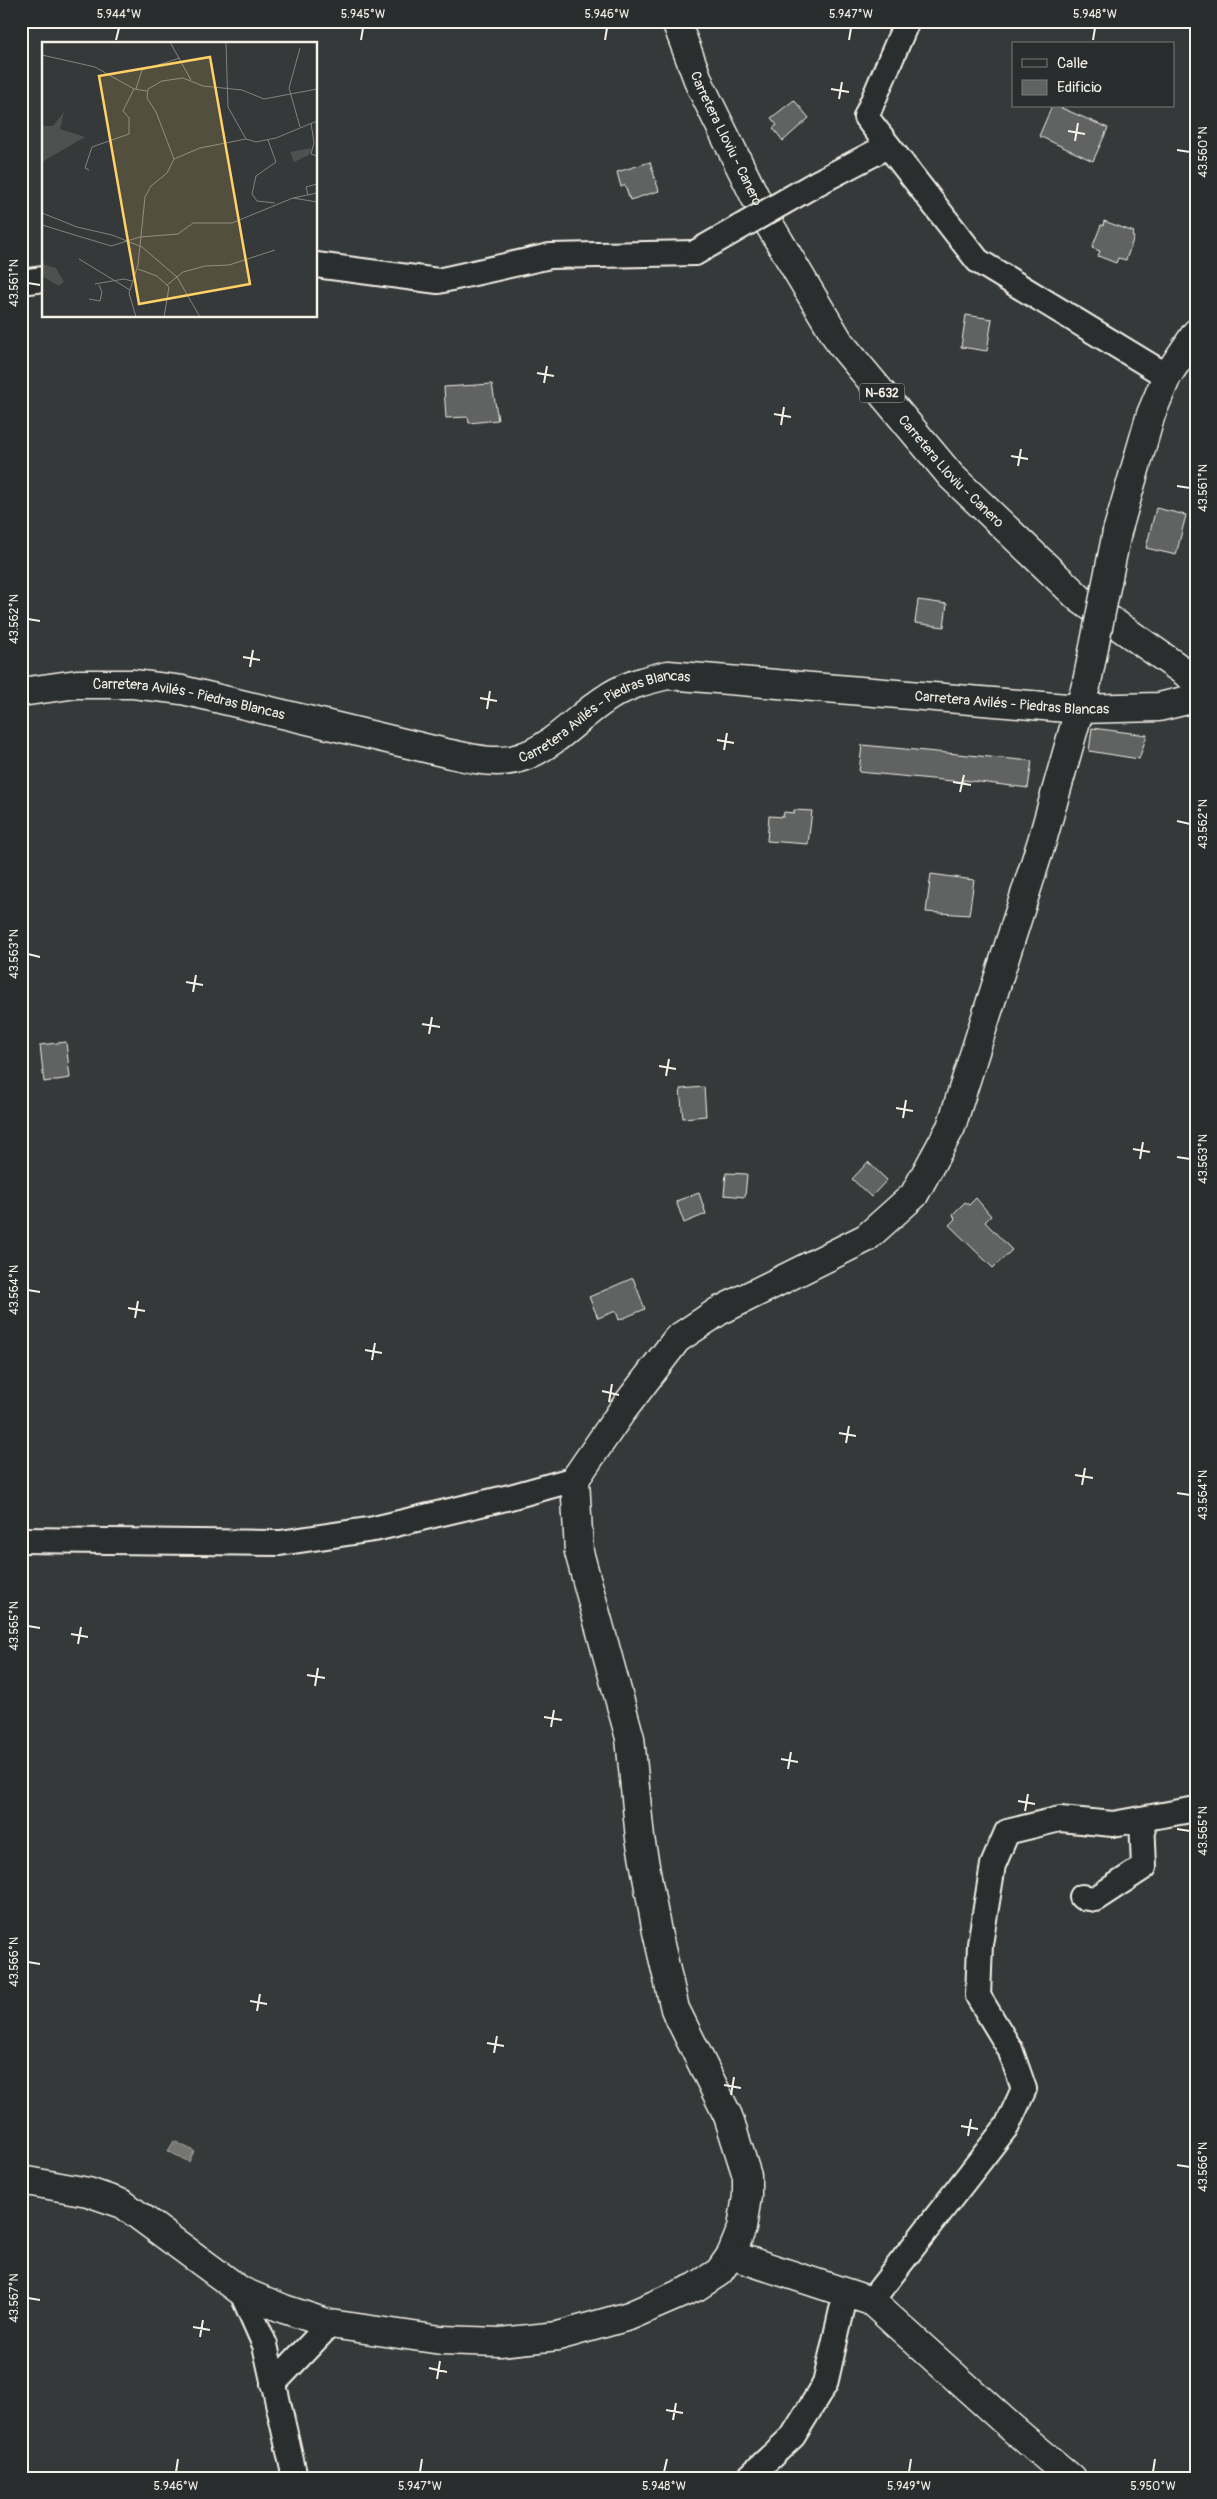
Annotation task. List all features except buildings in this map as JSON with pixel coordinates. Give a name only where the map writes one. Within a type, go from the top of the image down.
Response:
[{"type":"main road","name":"Carretera Lloviu - Canero","points":[[676,21],[700,85],[766,218],[840,343],[951,476],[1080,599],[1196,680]]},
{"type":"main road","points":[[21,2180],[88,2192],[124,2204],[241,2291],[284,2309],[330,2324],[441,2340],[500,2342],[558,2336],[629,2316],[696,2288],[719,2272],[731,2254],[742,2228],[747,2196],[747,2176],[728,2116],[675,2008],[657,1932],[640,1838],[630,1738],[579,1552],[575,1479],[622,1411],[677,1339],[719,1311],[866,1238],[914,1195],[951,1127],[1042,840],[1087,682],[1117,532],[1148,423],[1167,376],[1196,333]]},
{"type":"main road","name":"Carretera Avilés - Piedras Blancas","points":[[21,692],[77,684],[133,684],[182,690],[446,754],[486,760],[521,758],[549,743],[605,699],[638,682],[668,675],[1079,709],[1159,707],[1196,698]]},
{"type":"main road","points":[[731,2254],[858,2296],[1071,2478]]},
{"type":"street","points":[[907,21],[866,117],[978,261],[1167,376]]},
{"type":"street","points":[[318,264],[438,281],[550,256],[695,253],[817,183],[888,146]]},
{"type":"street","points":[[21,282],[42,279]]},
{"type":"street","points":[[21,1540],[280,1542],[374,1529],[510,1497],[575,1479]]},
{"type":"street","points":[[748,2478],[793,2436],[824,2384],[858,2296],[1007,2126],[1024,2089],[1010,2049],[978,1996],[980,1944],[992,1865],[1007,1832],[1060,1818],[1114,1824],[1196,1809]]},
{"type":"street","points":[[1082,1897],[1095,1899],[1144,1867],[1145,1851],[1142,1819]]},
{"type":"street","points":[[241,2291],[265,2346],[295,2478]]},
{"type":"street","points":[[273,2384],[330,2324]]},
{"type":"shaded area","points":[[174,2141],[194,2151],[189,2162],[168,2151]]}]
